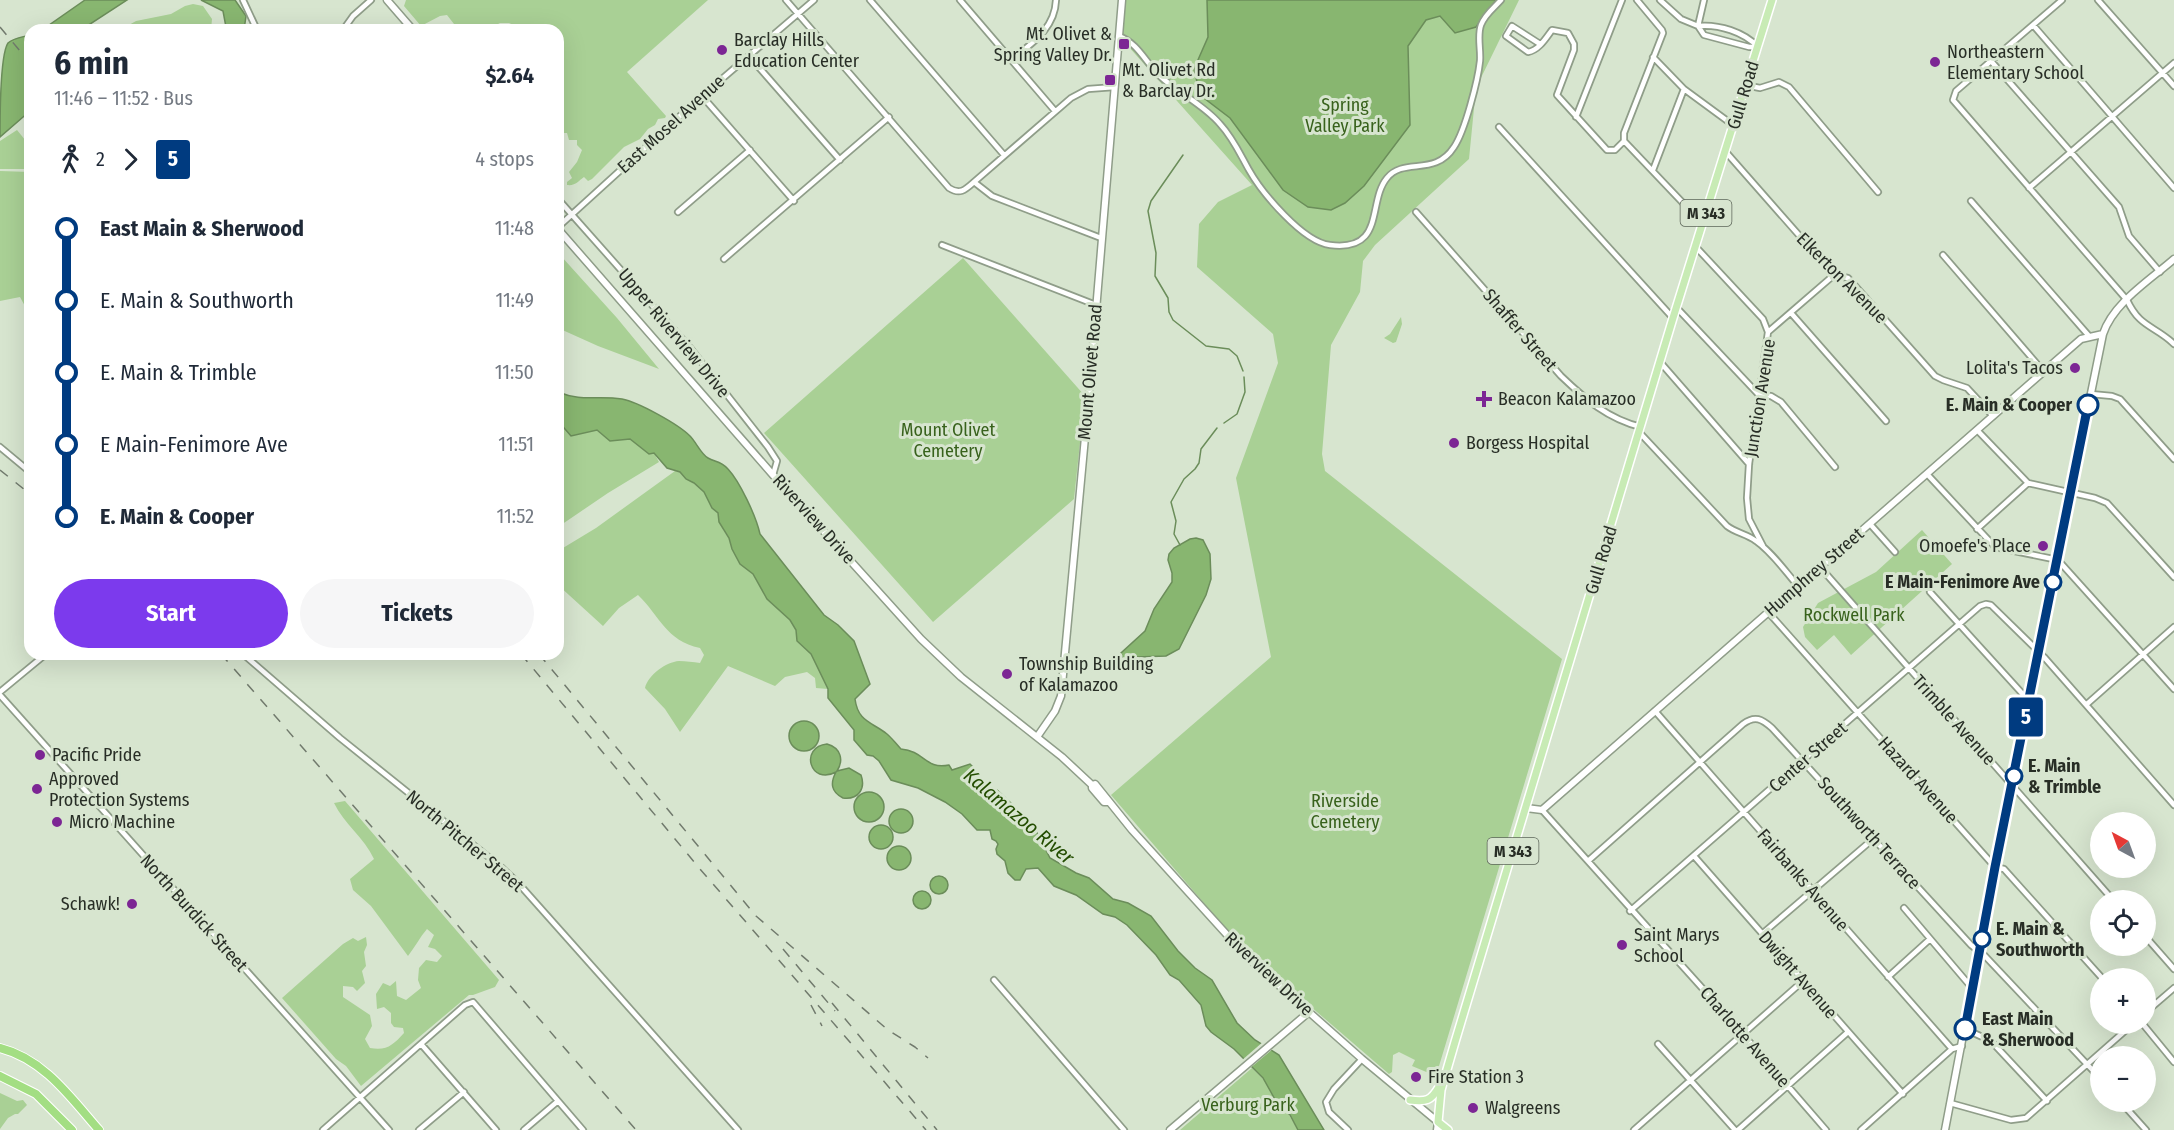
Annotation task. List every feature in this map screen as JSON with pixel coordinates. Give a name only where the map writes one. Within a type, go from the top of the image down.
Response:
[{"type":"highway","points":[[0,1048],[21,1054],[38,1065],[99,1130]]},
{"type":"highway","points":[[0,1076],[36,1094],[72,1130]]},
{"type":"main road","name":"Gull Road","points":[[1438,1122],[1440,1096],[1445,1076],[1676,307],[1772,0]]},
{"type":"main road","points":[[1410,1100],[1431,1099],[1445,1076]]},
{"type":"main road","name":"Riverview Drive","points":[[1438,1122],[1448,1130]]},
{"type":"street","points":[[243,0],[254,24]]},
{"type":"street","points":[[347,24],[371,0]]},
{"type":"street","points":[[387,0],[408,24]]},
{"type":"street","points":[[786,0],[949,188],[956,192],[962,192],[1071,98],[1088,89],[1114,87]]},
{"type":"street","name":"East Mosel Avenue","points":[[564,222],[702,96],[814,0]]},
{"type":"street","points":[[870,0],[1004,155]]},
{"type":"street","points":[[960,0],[1055,111]]},
{"type":"street","points":[[1011,60],[1038,39],[1045,30],[1054,15],[1056,0]]},
{"type":"street","name":"Mount Olivet Road","points":[[1037,737],[1055,711],[1060,696],[1122,0]]},
{"type":"street","points":[[1119,36],[1136,45],[1158,74],[1220,123],[1236,145],[1257,182],[1300,230],[1322,243],[1343,245],[1359,240],[1370,230],[1382,188],[1389,176],[1402,168],[1436,163],[1453,149],[1461,133],[1477,78],[1480,62],[1480,27],[1501,0]]},
{"type":"street","points":[[1576,117],[1622,0]]},
{"type":"street","points":[[1540,44],[1512,26],[1506,36],[1528,52],[1540,44],[1552,30],[1560,30],[1571,37],[1574,50],[1557,95],[1607,150],[1615,150],[1624,141],[1624,132],[1662,30],[1637,0]]},
{"type":"street","points":[[1660,0],[1681,19],[1698,26],[1709,25],[1737,33],[1750,39],[1758,47]]},
{"type":"street","points":[[1704,0],[1698,26],[1704,35],[1749,47],[1758,47]]},
{"type":"street","points":[[2062,0],[1956,91],[1953,100],[2127,300],[2139,320],[2166,336],[2174,344]]},
{"type":"street","points":[[2098,0],[2174,86]]},
{"type":"street","points":[[2033,25],[2174,188]]},
{"type":"street","points":[[749,56],[840,160]]},
{"type":"street","points":[[1652,60],[1684,89],[1734,125]]},
{"type":"street","points":[[1991,61],[2119,207],[2129,236],[2160,272]]},
{"type":"street","points":[[2029,188],[2174,63]]},
{"type":"street","points":[[1745,85],[1760,88],[1779,82],[1789,87],[1878,192]]},
{"type":"street","points":[[1653,170],[1684,89]]},
{"type":"street","points":[[702,96],[794,201]]},
{"type":"street","points":[[724,259],[889,117]]},
{"type":"street","points":[[1499,127],[1673,318]]},
{"type":"street","points":[[1624,141],[1702,223]]},
{"type":"street","points":[[678,212],[750,150]]},
{"type":"street","name":"Elkerton Avenue","points":[[1725,151],[1834,275],[1848,278],[1935,375],[1943,380],[1965,386],[1993,417]]},
{"type":"street","points":[[974,182],[992,196],[1101,238]]},
{"type":"street","points":[[1971,201],[2089,336]]},
{"type":"street","name":"Upper Riverview Drive","points":[[564,206],[691,348],[762,439],[777,461],[773,475]]},
{"type":"street","name":"Shaffer Street","points":[[1416,212],[1578,393],[1610,416],[1640,430]]},
{"type":"street","name":"Riverview Drive","points":[[564,235],[773,475],[937,654],[978,691],[1092,784],[1092,788],[1104,802],[1108,802],[1228,937],[1273,981],[1438,1122]]},
{"type":"street","points":[[942,244],[1096,305]]},
{"type":"street","points":[[1695,246],[1763,320],[1768,332]]},
{"type":"street","points":[[1943,255],[2044,372]]},
{"type":"street","points":[[1945,1130],[1995,867],[2103,334],[2111,316],[2174,259]]},
{"type":"street","name":"Junction Avenue","points":[[1763,546],[1749,519],[1747,498],[1749,464],[1768,332],[1834,275]]},
{"type":"street","points":[[1676,307],[1760,395],[1772,396],[1781,402],[1835,467]]},
{"type":"street","points":[[1791,313],[1886,421]]},
{"type":"street","name":"Humphrey Street","points":[[1542,810],[2081,339],[2103,334]]},
{"type":"street","points":[[1660,362],[1749,464]]},
{"type":"street","points":[[2091,394],[2120,399],[2174,459]]},
{"type":"street","points":[[1640,430],[1727,526],[1763,546],[1798,586]]},
{"type":"street","points":[[1977,430],[2028,483],[2095,498],[2107,503],[2174,577]]},
{"type":"street","points":[[0,447],[24,467]]},
{"type":"street","points":[[1927,474],[1987,540],[1999,548],[2058,560],[2174,689]]},
{"type":"street","points":[[1977,529],[2028,483]]},
{"type":"street","points":[[1870,524],[1895,552]]},
{"type":"street","name":"Trimble Avenue","points":[[1820,567],[2104,890]]},
{"type":"street","points":[[1930,592],[2029,701]]},
{"type":"street","name":"Center Street","points":[[1630,911],[1980,606],[1991,605],[2039,652]]},
{"type":"street","name":"Hazard Avenue","points":[[1768,612],[1995,867],[2004,869],[2093,968]]},
{"type":"street","points":[[2086,704],[2174,627]]},
{"type":"street","points":[[2039,652],[2174,804]]},
{"type":"street","points":[[0,694],[39,660]]},
{"type":"street","name":"North Pitcher Street","points":[[250,660],[340,738],[519,884],[735,1129]]},
{"type":"street","name":"North Burdick Street","points":[[0,694],[389,1130]]},
{"type":"street","name":"Fairbanks Avenue","points":[[1655,711],[1952,1049]]},
{"type":"street","name":"Southworth Terrace","points":[[1700,762],[1743,724],[1756,718],[1767,723],[1971,945],[2090,1066]]},
{"type":"street","points":[[1588,861],[1700,762]]},
{"type":"street","points":[[1526,808],[1542,810]]},
{"type":"street","name":"Charlotte Avenue","points":[[1542,810],[1826,1130]]},
{"type":"street","points":[[1762,934],[1872,839]]},
{"type":"street","name":"Dwight Avenue","points":[[1694,856],[1903,1094]]},
{"type":"street","points":[[1904,908],[1972,988]]},
{"type":"street","points":[[1888,977],[1930,939]]},
{"type":"street","points":[[2156,949],[2174,969]]},
{"type":"street","points":[[994,980],[1124,1130]]},
{"type":"street","points":[[1634,1130],[1803,981]]},
{"type":"street","points":[[2156,1004],[2174,988]]},
{"type":"street","points":[[323,1130],[465,1005],[472,1002],[583,1130]]},
{"type":"street","points":[[1170,1130],[1309,1012]]},
{"type":"street","points":[[1965,1029],[1991,1041],[2047,1101]]},
{"type":"street","points":[[1658,1044],[1736,1130],[1848,1032]]},
{"type":"street","points":[[1950,1103],[2016,1120],[2029,1116],[2122,1034]]},
{"type":"street","points":[[2151,1034],[2174,1062]]},
{"type":"street","points":[[421,1044],[496,1130]]},
{"type":"street","points":[[1861,1130],[1952,1049],[1962,1046]]},
{"type":"street","points":[[1348,1130],[1327,1108],[1326,1102],[1334,1089],[1362,1059]]},
{"type":"street","points":[[419,1130],[464,1092]]},
{"type":"street","points":[[524,1130],[558,1101]]},
{"type":"street","points":[[2130,1112],[2146,1130]]},
{"type":"street","points":[[1437,1130],[1438,1122]]},
{"type":"green space","points":[[406,0],[708,0],[627,72],[666,116],[665,118],[658,119],[640,139],[624,147],[592,179],[588,181],[584,177],[573,185],[567,185],[572,178],[569,172],[577,162],[582,150],[577,145],[577,140],[569,140],[567,133],[564,133],[564,24],[454,24],[447,15],[419,24],[404,6]]},
{"type":"green space","name":"Riverside Cemetery","points":[[1121,0],[1519,0],[1476,88],[1469,159],[1375,245],[1363,261],[1360,292],[1331,345],[1322,454],[1325,471],[1562,659],[1436,1076],[1412,1066],[1415,1060],[1399,1052],[1393,1055],[1392,1072],[1389,1074],[1260,963],[1221,923],[1111,795],[1271,657],[1236,478],[1278,363],[1273,334],[1197,267],[1199,224],[1218,202],[1252,185],[1119,36]]},
{"type":"green space","points":[[193,4],[203,6],[212,19],[212,24],[131,24],[171,14]]},
{"type":"green space","points":[[17,130],[24,139],[24,169],[0,169],[0,141]]},
{"type":"green space","points":[[0,171],[24,172],[24,304],[20,297],[0,301]]},
{"type":"green space","name":"Mount Olivet Cemetery","points":[[963,258],[1085,396],[1074,499],[933,622],[764,433]]},
{"type":"green space","points":[[564,259],[659,369],[564,331]]},
{"type":"green space","points":[[1401,317],[1402,324],[1396,342],[1393,343],[1384,338],[1390,334]]},
{"type":"green space","points":[[564,428],[571,436],[597,430],[610,441],[630,439],[649,454],[654,453],[659,462],[564,523]]},
{"type":"green space","points":[[675,471],[680,472],[704,492],[712,508],[718,513],[740,564],[753,574],[767,599],[790,620],[796,630],[797,641],[811,654],[828,689],[816,688],[815,678],[807,672],[785,677],[775,686],[728,666],[680,732],[665,709],[645,688],[650,678],[658,670],[669,664],[679,661],[700,663],[704,655],[700,648],[688,645],[671,634],[638,595],[619,608],[603,626],[564,590],[564,547],[596,528]]},
{"type":"green space","name":"Rockwell Park","points":[[1922,530],[1952,564],[1851,655],[1834,635],[1817,650],[1805,637],[1803,627],[1818,603],[1876,572]]},
{"type":"green space","points":[[345,801],[499,980],[495,987],[469,995],[361,1086],[346,1066],[336,1059],[282,998],[343,944],[353,938],[358,941],[366,937],[367,945],[364,952],[366,966],[362,971],[365,983],[357,991],[353,987],[343,986],[343,997],[370,1015],[372,1026],[365,1039],[370,1048],[385,1048],[393,1044],[404,1033],[403,1028],[394,1027],[391,1023],[391,1013],[384,1007],[377,1009],[376,994],[383,983],[390,986],[396,981],[397,996],[406,1000],[421,988],[418,980],[419,968],[426,960],[437,962],[442,956],[435,949],[428,947],[434,935],[427,929],[408,956],[371,906],[353,890],[350,879],[374,859],[334,803]]},
{"type":"green space","name":"Verburg Park","points":[[1252,1068],[1269,1085],[1277,1103],[1289,1115],[1298,1130],[1180,1130]]},
{"type":"green space","points":[[0,1093],[17,1101],[23,1100],[27,1105],[18,1114],[8,1118],[0,1129]]},
{"type":"water","points":[[85,0],[127,0],[90,24],[51,24]]},
{"type":"water","points":[[201,0],[235,0],[246,16],[245,24],[225,24],[223,11]]},
{"type":"water","points":[[1207,0],[1496,0],[1476,27],[1455,33],[1440,16],[1426,20],[1408,46],[1410,125],[1364,186],[1345,203],[1331,210],[1308,207],[1283,190],[1230,118],[1200,95],[1194,69],[1208,37]]},
{"type":"water","points":[[24,37],[24,116],[0,137],[3,60],[8,43]]},
{"type":"water","name":"Kalamazoo River","points":[[564,394],[582,398],[622,399],[638,404],[677,426],[690,436],[705,456],[725,466],[738,482],[760,534],[824,615],[854,641],[870,684],[855,699],[862,717],[887,734],[901,749],[909,750],[930,763],[941,766],[949,765],[952,770],[970,764],[976,770],[982,783],[997,790],[1032,823],[1050,858],[1089,878],[1113,899],[1128,903],[1151,916],[1178,951],[1195,968],[1212,980],[1237,1023],[1255,1040],[1279,1055],[1324,1130],[1298,1130],[1290,1115],[1277,1103],[1263,1078],[1234,1049],[1211,1032],[1206,1026],[1201,1005],[1179,980],[1170,975],[1156,955],[1127,925],[1115,917],[1103,914],[1076,895],[1054,886],[1038,868],[1026,869],[1020,880],[1015,880],[1008,873],[1005,861],[997,854],[998,844],[992,839],[990,830],[977,830],[962,814],[945,802],[918,788],[891,780],[879,761],[867,755],[854,740],[854,730],[828,698],[828,689],[811,654],[797,641],[796,630],[790,620],[767,599],[753,574],[740,564],[719,522],[718,513],[712,508],[704,492],[680,472],[667,468],[654,453],[649,454],[630,439],[610,441],[597,430],[571,436],[564,428]]},
{"type":"water","points":[[1196,538],[1203,540],[1210,554],[1211,579],[1206,595],[1179,649],[1166,656],[1137,657],[1124,662],[1121,653],[1145,631],[1154,609],[1172,582],[1169,554],[1174,548]]},
{"type":"water","points":[[804,721],[815,725],[819,736],[815,747],[804,751],[793,747],[789,736],[793,725]]},
{"type":"water","points":[[827,744],[835,748],[840,755],[837,771],[849,768],[861,775],[862,785],[857,795],[843,798],[836,793],[832,783],[836,772],[827,775],[814,770],[811,764],[813,752],[818,747]]},
{"type":"water","points":[[869,792],[880,796],[884,807],[880,818],[869,822],[858,818],[854,807],[858,796]]},
{"type":"water","points":[[901,809],[906,810],[912,816],[912,826],[906,832],[901,833],[896,832],[890,826],[889,821],[890,816],[896,810]]},
{"type":"water","points":[[881,825],[886,826],[892,832],[892,842],[886,848],[881,849],[876,848],[870,842],[869,837],[870,832],[876,826]]},
{"type":"water","points":[[899,846],[904,847],[910,853],[910,863],[904,869],[899,870],[894,869],[888,863],[887,858],[888,853],[894,847]]},
{"type":"water","points":[[935,876],[943,876],[948,881],[946,892],[935,894],[930,889],[930,881]]},
{"type":"water","points":[[918,891],[926,891],[931,896],[929,907],[918,909],[913,904],[913,896]]},
{"type":"pier","points":[[1264,1041],[1274,1048],[1249,1069],[1241,1061]]},
{"type":"waterway","points":[[1183,155],[1151,201],[1148,211],[1156,253],[1155,276],[1168,298],[1169,312],[1173,320],[1206,346],[1229,349],[1237,356],[1243,371]]},
{"type":"waterway","points":[[1224,423],[1237,414],[1245,392],[1244,377]]},
{"type":"waterway","points":[[1180,545],[1174,534],[1176,521],[1171,502],[1184,479],[1199,463],[1201,449],[1217,428]]},
{"type":"railway","points":[[0,27],[24,56]]},
{"type":"railway","points":[[0,470],[24,489]]},
{"type":"railway","points":[[226,660],[636,1130]]},
{"type":"railway","points":[[526,660],[700,869],[926,1130]]},
{"type":"railway","points":[[544,660],[756,916],[888,1030],[928,1058]]},
{"type":"railway","points":[[783,949],[835,1011]]},
{"type":"railway","points":[[832,1003],[937,1130]]},
{"type":"railway","points":[[811,1005],[822,1026]]},
{"type":"bus line","name":"5","points":[[1965,1029],[1995,867],[2088,405]]},
{"type":"place","name":"Mt. Olivet & Spring Valley Dr.","points":[[1124,44]]},
{"type":"place","name":"Barclay Hills Education Center","points":[[722,50]]},
{"type":"place","name":"Northeastern Elementary School","points":[[1935,62]]},
{"type":"place","name":"Mt. Olivet Rd & Barclay Dr.","points":[[1110,80]]},
{"type":"place","name":"Lolita's Tacos","points":[[2075,368]]},
{"type":"place","name":"Beacon Kalamazoo","points":[[1484,399]]},
{"type":"place","name":"E. Main & Cooper","points":[[2088,405]]},
{"type":"place","name":"Borgess Hospital","points":[[1454,443]]},
{"type":"place","name":"Omoefe's Place","points":[[2043,546]]},
{"type":"place","name":"E Main-Fenimore Ave","points":[[2053,582]]},
{"type":"place","name":"Township Building of Kalamazoo","points":[[1007,674]]},
{"type":"place","name":"Pacific Pride","points":[[40,755]]},
{"type":"place","name":"E. Main & Trimble","points":[[2014,776]]},
{"type":"place","name":"Approved Protection Systems","points":[[37,789]]},
{"type":"place","name":"Micro Machine","points":[[57,822]]},
{"type":"place","name":"Schawk!","points":[[132,904]]},
{"type":"place","name":"E. Main & Southworth","points":[[1982,939]]},
{"type":"place","name":"Saint Marys School","points":[[1622,945]]},
{"type":"place","name":"East Main & Sherwood","points":[[1965,1029]]},
{"type":"place","name":"Fire Station 3","points":[[1416,1077]]},
{"type":"place","name":"Walgreens","points":[[1473,1108]]},
{"type":"park label","name":"Spring Valley Park","points":[[1345,115]]}]
